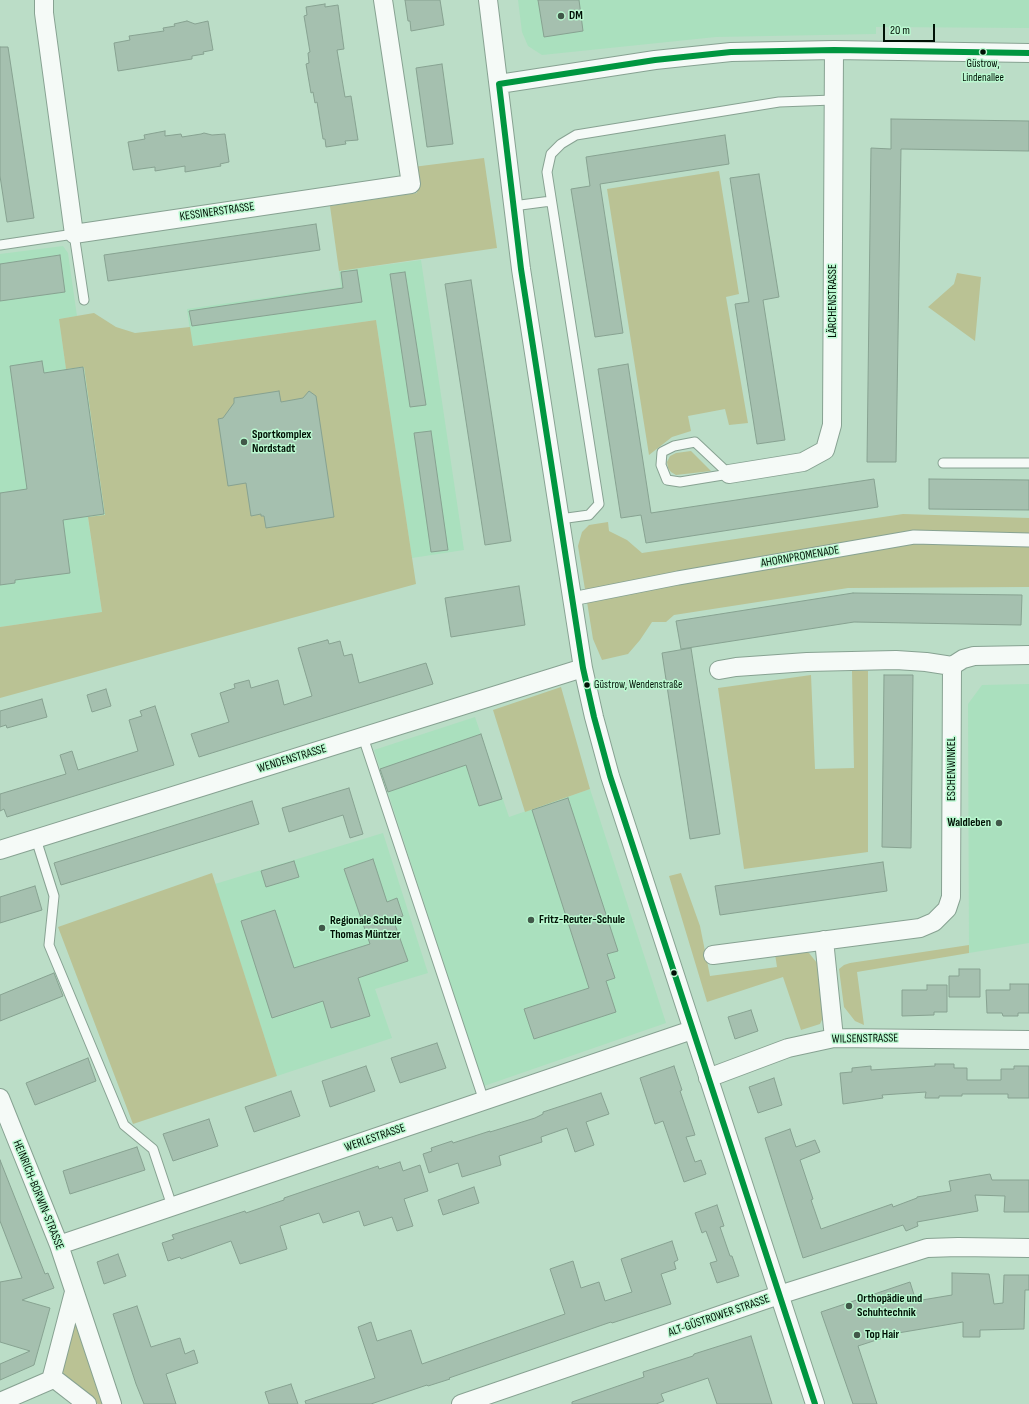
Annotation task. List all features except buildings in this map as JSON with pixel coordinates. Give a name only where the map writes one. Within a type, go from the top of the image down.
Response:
[{"type":"street","points":[[44,0],[44,13],[74,234]]},
{"type":"street","name":"KESSINERSTRASSE","points":[[74,234],[411,184],[383,0]]},
{"type":"street","points":[[488,0],[522,277],[583,668],[610,776],[815,1404]]},
{"type":"street","points":[[499,84],[694,55],[748,51],[834,50],[1029,53]]},
{"type":"street","name":"LÄRCHENSTRASSE","points":[[729,474],[803,462],[825,450],[832,426],[834,50]]},
{"type":"street","name":"AHORNPROMENADE","points":[[572,599],[678,578],[914,537],[1029,540]]},
{"type":"street","points":[[719,670],[736,667],[807,662],[896,660],[926,662],[952,666],[963,659],[974,656],[1029,655]]},
{"type":"street","name":"ESCHENWINKEL","points":[[712,955],[920,928],[934,922],[947,909],[951,897],[952,666]]},
{"type":"street","name":"WENDENSTRASSE","points":[[0,849],[583,668]]},
{"type":"street","points":[[824,940],[834,1038]]},
{"type":"street","name":"WERLESTRASSE","points":[[59,1245],[692,1030]]},
{"type":"street","name":"WILSENSTRASSE","points":[[708,1078],[788,1048],[834,1038],[1029,1040]]},
{"type":"street","name":"HEINRICH-BORWIN-STRASSE","points":[[0,1098],[59,1245],[112,1404]]},
{"type":"street","name":"ALT-GÜSTROWER STRASSE","points":[[461,1404],[779,1295],[927,1248],[958,1246],[1029,1248]]},
{"type":"street","points":[[50,1380],[74,1292]]},
{"type":"street","points":[[0,1402],[50,1380],[56,1380],[87,1404]]},
{"type":"lane","points":[[560,519],[589,515],[599,504],[547,172],[551,154],[561,144],[576,135],[780,102],[834,100]]},
{"type":"lane","points":[[513,206],[551,201]]},
{"type":"lane","points":[[0,245],[74,234],[84,300]]},
{"type":"lane","name":"LÄRCHENSTRASSE","points":[[696,442],[729,474],[680,482],[667,480],[661,465],[662,452],[674,446],[696,442]]},
{"type":"lane","points":[[943,463],[1029,463]]},
{"type":"lane","points":[[363,737],[484,1101]]},
{"type":"lane","points":[[36,838],[54,896],[49,945],[124,1125],[153,1149],[172,1206]]},
{"type":"shaded area","points":[[518,0],[1029,0],[1029,28],[876,27],[876,34],[716,37],[542,55],[528,46],[522,32]]},
{"type":"shaded area","points":[[484,158],[497,248],[339,271],[330,206],[417,193],[413,167]]},
{"type":"shaded area","points":[[719,171],[739,294],[726,297],[748,423],[729,425],[725,409],[688,416],[691,431],[672,437],[649,455],[607,189]]},
{"type":"shaded area","points":[[63,246],[68,253],[77,316],[59,319],[66,368],[84,367],[105,515],[88,518],[102,612],[0,627],[0,254]]},
{"type":"shaded area","points":[[421,260],[464,550],[412,558],[376,320],[192,346],[187,309],[341,287],[339,271]]},
{"type":"shaded area","points":[[957,273],[981,277],[975,341],[928,307],[954,284]]},
{"type":"shaded area","name":"Sportkomplex Nordstadt","points":[[94,313],[116,327],[135,333],[190,327],[193,346],[376,320],[416,584],[0,698],[0,627],[102,612],[88,517],[105,515],[84,367],[66,369],[59,319]]},
{"type":"shaded area","points":[[691,451],[711,471],[676,475],[671,472],[668,468],[667,462],[670,456],[676,453]]},
{"type":"shaded area","points":[[903,514],[1029,518],[1029,587],[848,588],[674,615],[666,622],[652,622],[628,654],[602,660],[593,639],[578,546],[582,532],[589,525],[608,522],[609,531],[627,540],[642,553]]},
{"type":"shaded area","points":[[852,671],[868,671],[868,852],[744,869],[718,688],[811,675],[815,769],[854,768]]},
{"type":"shaded area","name":"Waldleben","points":[[1029,684],[1029,943],[969,953],[968,704],[982,685]]},
{"type":"shaded area","points":[[561,687],[590,789],[525,812],[493,710]]},
{"type":"shaded area","name":"Fritz-Reuter-Schule","points":[[475,717],[509,817],[590,789],[666,1023],[484,1086],[374,750]]},
{"type":"shaded area","name":"Regionale Schule Thomas Müntzer","points":[[383,833],[428,973],[375,989],[392,1038],[277,1076],[215,884]]},
{"type":"shaded area","points":[[212,873],[277,1076],[133,1124],[58,927]]},
{"type":"shaded area","points":[[681,873],[700,926],[710,976],[777,967],[775,954],[804,951],[809,953],[817,963],[825,1013],[820,1024],[801,1030],[783,977],[707,1002],[669,876]]},
{"type":"shaded area","points":[[969,945],[969,953],[857,972],[864,1025],[855,1021],[844,1007],[839,969],[844,965]]},
{"type":"shaded area","points":[[75,1323],[77,1325],[103,1402],[102,1404],[98,1404],[65,1376],[62,1370]]},
{"type":"transit line","points":[[815,1404],[610,776],[594,717],[583,668],[521,269],[499,84],[655,60],[731,52],[834,50],[1029,53]]},
{"type":"place","name":"DM","points":[[561,16]]},
{"type":"place","name":"Güstrow, Lindenallee","points":[[983,52]]},
{"type":"place","name":"Sportkomplex Nordstadt","points":[[244,442]]},
{"type":"place","name":"Güstrow, Wendenstraße","points":[[587,685]]},
{"type":"place","name":"Waldleben","points":[[999,823]]},
{"type":"place","name":"Fritz-Reuter-Schule","points":[[531,920]]},
{"type":"place","name":"Regionale Schule Thomas Müntzer","points":[[322,928]]},
{"type":"place","name":"Orthopädie und Schuhtechnik","points":[[849,1306]]},
{"type":"place","name":"Top Hair","points":[[857,1335]]}]
